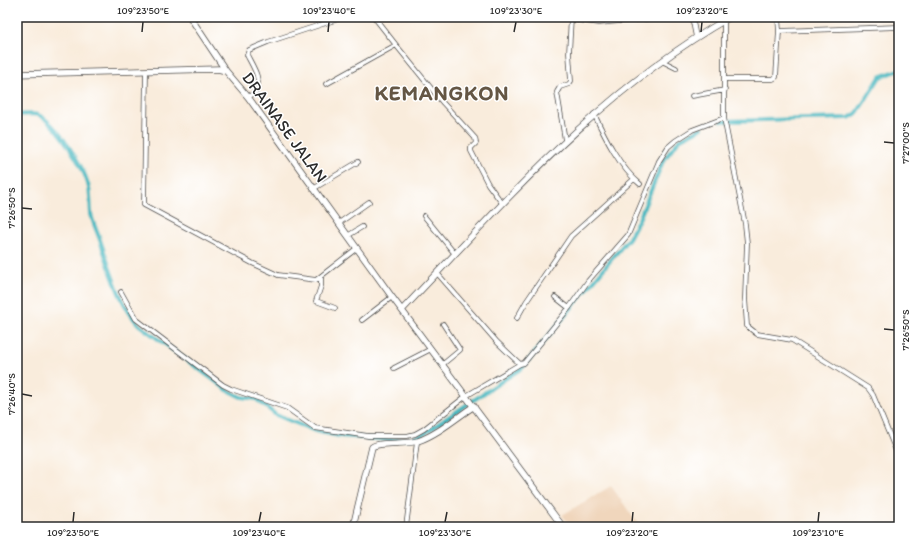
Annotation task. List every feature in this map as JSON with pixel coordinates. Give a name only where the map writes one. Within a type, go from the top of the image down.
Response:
[{"type":"street","points":[[190,17],[226,71]]},
{"type":"street","points":[[248,97],[256,92],[258,81],[255,70],[247,55],[248,50],[344,17]]},
{"type":"street","points":[[374,17],[443,103],[476,138],[476,143],[470,151],[488,184],[502,203]]},
{"type":"street","points":[[565,140],[557,92],[560,87],[569,84],[570,81],[569,53],[571,18],[599,23],[663,17]]},
{"type":"street","points":[[692,17],[696,37]]},
{"type":"street","points":[[725,79],[773,79],[776,77],[779,31],[778,17]]},
{"type":"street","points":[[402,310],[502,203],[565,140],[594,114],[661,61],[727,18]]},
{"type":"street","points":[[727,18],[724,120],[745,224],[747,243],[744,298],[747,326],[757,334],[792,340],[868,388],[873,395],[899,458]]},
{"type":"street","points":[[779,31],[899,27]]},
{"type":"street","points":[[326,84],[396,45]]},
{"type":"street","points":[[661,61],[676,68]]},
{"type":"street","name":"DRAINASE JALAN","points":[[17,74],[226,71],[248,97],[392,297],[563,527]]},
{"type":"street","points":[[146,72],[144,205],[252,263],[278,275],[311,280],[321,278],[357,248]]},
{"type":"street","points":[[692,96],[725,90]]},
{"type":"street","points":[[594,114],[609,144],[634,179],[640,184]]},
{"type":"street","points":[[121,292],[136,319],[223,385],[287,408],[315,428],[368,436],[415,434],[466,397],[524,363],[569,308],[588,280],[628,235],[658,161],[668,147],[675,140],[692,130],[724,120]]},
{"type":"street","points":[[313,189],[358,162]]},
{"type":"street","points":[[517,318],[526,302],[571,236],[634,179]]},
{"type":"street","points":[[339,223],[369,202]]},
{"type":"street","points":[[424,216],[455,254]]},
{"type":"street","points":[[349,236],[362,227]]},
{"type":"street","points":[[437,273],[497,342],[520,364]]},
{"type":"street","points":[[321,278],[321,286],[316,301],[335,308]]},
{"type":"street","points":[[362,320],[392,297]]},
{"type":"street","points":[[555,297],[569,308]]},
{"type":"street","points":[[443,324],[460,350],[443,364]]},
{"type":"street","points":[[394,368],[431,349]]},
{"type":"street","points":[[353,527],[372,447],[377,444],[403,445],[417,442],[428,437],[474,406]]},
{"type":"street","points":[[406,527],[417,442]]},
{"type":"shaded area","points":[[611,486],[640,527],[572,527],[562,515]]},
{"type":"waterway","points":[[722,121],[849,118],[857,113],[880,77],[899,70]]},
{"type":"waterway","points":[[17,115],[36,114],[45,119],[53,126],[75,156],[88,184],[92,218],[116,286],[126,307],[139,325],[227,390],[241,397],[256,399],[276,415],[315,431],[339,436],[390,440],[412,438],[423,434],[523,367],[629,238],[640,217],[663,161],[679,140],[702,128]]},
{"type":"district","name":"KEMANGKON","points":[[442,93]]}]
